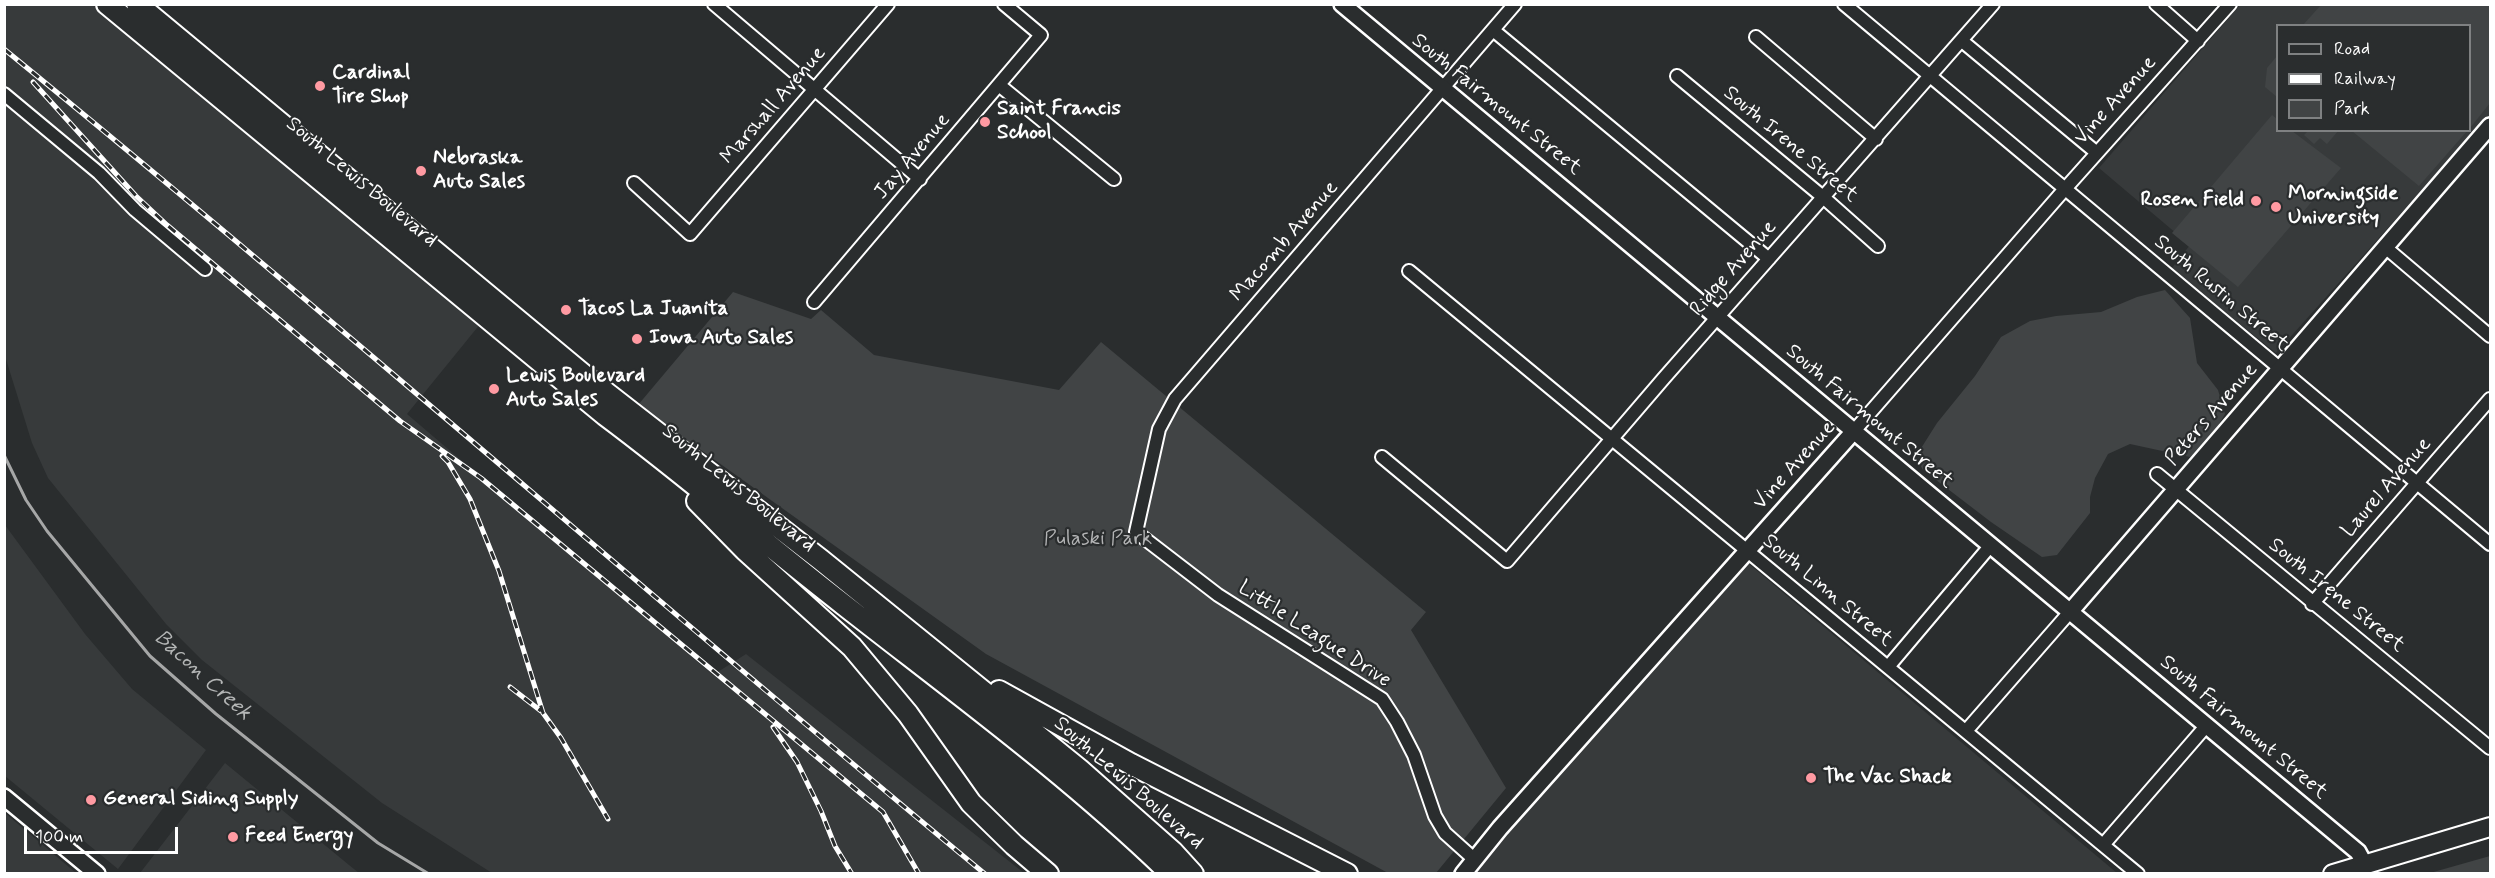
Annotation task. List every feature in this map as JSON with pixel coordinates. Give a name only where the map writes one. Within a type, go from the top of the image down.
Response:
[{"type":"main road","name":"South Lewis Boulevard","points":[[107,4],[605,415],[669,462],[784,559],[1039,758],[1171,873]]},
{"type":"main road","name":"South Lewis Boulevard","points":[[137,4],[591,381],[821,560],[1121,805],[1193,873]]},
{"type":"main road","points":[[605,415],[672,476],[745,550],[852,647],[908,714],[971,803],[1014,845],[1048,873]]},
{"type":"main road","points":[[933,651],[1062,728],[1347,873]]},
{"type":"main road","points":[[2333,873],[2490,827]]},
{"type":"street","points":[[714,4],[920,179]]},
{"type":"street","name":"Marshall Avenue","points":[[634,183],[690,234],[888,4]]},
{"type":"street","name":"Jay Avenue","points":[[814,303],[1041,35],[1004,4]]},
{"type":"street","name":"South Fairmount Street","points":[[1342,4],[2358,852],[2365,865]]},
{"type":"street","name":"Macomb Avenue","points":[[1136,532],[1159,429],[1175,399],[1515,4]]},
{"type":"street","name":"South Rustin Street","points":[[1844,4],[2490,544]]},
{"type":"street","name":"Ridge Avenue","points":[[1382,457],[1507,561],[1993,4]]},
{"type":"street","points":[[2156,4],[2198,41]]},
{"type":"street","name":"Vine Avenue","points":[[1463,873],[2230,4]]},
{"type":"street","points":[[1493,30],[1769,259]]},
{"type":"street","points":[[1756,37],[1876,139]]},
{"type":"street","points":[[1962,40],[2097,153]]},
{"type":"street","name":"South Irene Street","points":[[1677,75],[1878,246]]},
{"type":"street","points":[[999,85],[1114,179]]},
{"type":"street","points":[[4,94],[99,173],[135,210],[205,269]]},
{"type":"street","name":"Peters Avenue","points":[[1965,731],[2385,247],[2488,134]]},
{"type":"street","points":[[2385,247],[2490,336]]},
{"type":"street","name":"South Linn Street","points":[[1409,271],[2138,873]]},
{"type":"street","name":"Laurel Avenue","points":[[2312,604],[2490,399]]},
{"type":"street","name":"South Irene Street","points":[[2157,474],[2312,604],[2490,748]]},
{"type":"street","name":"Little League Drive","points":[[1136,532],[1218,595],[1382,699],[1414,755],[1435,816],[1445,833],[1474,859]]},
{"type":"street","points":[[1888,667],[1991,545]]},
{"type":"street","points":[[2103,845],[2207,725]]},
{"type":"street","points":[[4,797],[97,873]]},
{"type":"shaded area","points":[[5,5],[93,5],[481,323],[407,414],[713,675],[746,654],[1024,873],[492,873],[382,803],[202,660],[166,624],[48,478],[32,443],[5,356]]},
{"type":"shaded area","name":"Morningside University","points":[[2240,5],[2490,5],[2490,134],[2480,125],[2276,353],[2171,269],[2190,245],[2099,168]]},
{"type":"shaded area","points":[[5,525],[85,634],[132,689],[206,750],[118,869],[5,776]]},
{"type":"shaded area","points":[[1749,564],[2117,873],[1475,874],[1523,813]]},
{"type":"shaded area","points":[[225,763],[349,865],[359,873],[140,873]]},
{"type":"shaded area","points":[[5,813],[76,873],[5,873]]},
{"type":"green space","points":[[2321,5],[2490,5],[2490,103],[2471,127],[2471,24],[2304,24]]},
{"type":"green space","points":[[2276,57],[2276,96],[2265,87],[2267,68]]},
{"type":"green space","name":"Rosen Field","points":[[2272,115],[2276,118],[2276,132],[2293,132],[2341,168],[2238,287],[2172,233]]},
{"type":"green space","points":[[2307,132],[2337,132],[2327,144],[2320,138],[2314,144],[2304,135]]},
{"type":"green space","points":[[2353,132],[2466,132],[2419,186]]},
{"type":"green space","points":[[2165,290],[2190,318],[2197,363],[2218,390],[2225,414],[2207,444],[2190,457],[2130,444],[2108,454],[2095,478],[2090,497],[2090,513],[2057,555],[2042,557],[1991,522],[1923,470],[1919,463],[1918,453],[1937,423],[1975,376],[2001,337],[2030,321],[2101,312],[2137,297]]},
{"type":"green space","name":"Pulaski Park","points":[[733,292],[811,319],[821,310],[874,355],[1059,390],[1101,342],[1426,612],[1411,630],[1506,788],[1436,873],[1388,873],[986,654],[638,405]]},
{"type":"green space","points":[[2490,856],[2490,873],[2430,873]]},
{"type":"waterway","name":"Bacon Creek","points":[[4,455],[26,500],[47,531],[150,656],[216,714],[378,843],[429,874]]},
{"type":"railway","points":[[4,49],[251,254],[985,874]]},
{"type":"railway","points":[[33,82],[136,196],[167,225],[400,421],[481,478],[883,812],[919,874]]},
{"type":"railway","points":[[442,456],[470,499],[499,571],[543,713],[561,738],[608,819]]},
{"type":"railway","points":[[510,687],[541,711]]},
{"type":"railway","points":[[773,727],[797,762],[835,846],[852,874]]},
{"type":"place","name":"Cardinal Tire Shop","points":[[320,86]]},
{"type":"place","name":"Saint Francis School","points":[[985,122]]},
{"type":"place","name":"Nebraska Auto Sales","points":[[421,171]]},
{"type":"place","name":"Rosen Field","points":[[2256,201]]},
{"type":"place","name":"Morningside University","points":[[2276,207]]},
{"type":"place","name":"Tacos La Juanita","points":[[566,310]]},
{"type":"place","name":"Iowa Auto Sales","points":[[637,339]]},
{"type":"place","name":"Lewis Boulevard Auto Sales","points":[[494,389]]},
{"type":"place","name":"The Vac Shack","points":[[1811,778]]},
{"type":"place","name":"General Siding Supply","points":[[91,800]]},
{"type":"place","name":"Feed Energy","points":[[233,837]]}]
